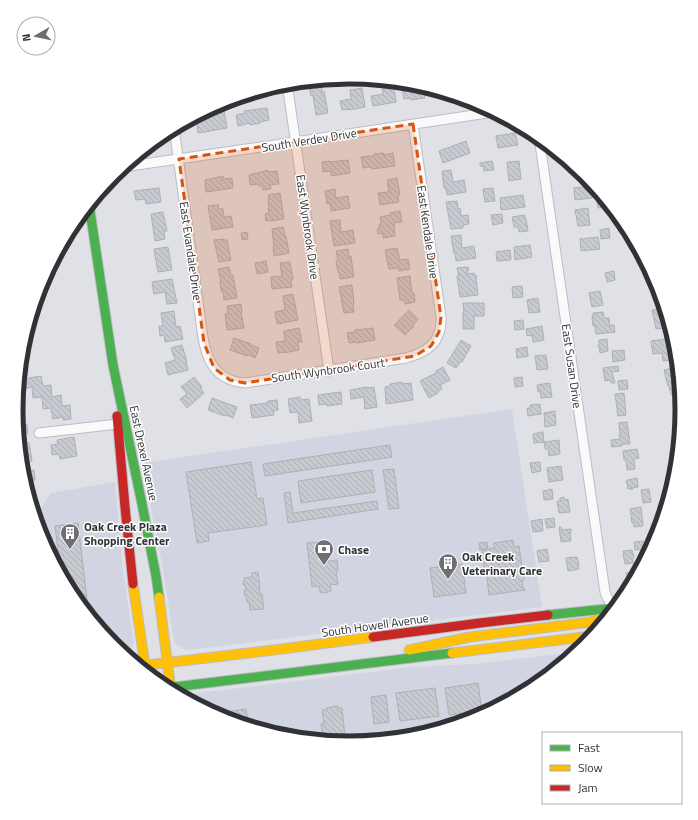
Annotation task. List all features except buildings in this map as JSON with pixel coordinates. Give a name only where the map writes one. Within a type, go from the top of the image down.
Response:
[{"type":"main road","name":"East Drexel Avenue","points":[[90,212],[113,365],[154,569],[168,663],[169,681]]},
{"type":"main road","name":"East Drexel Avenue","points":[[113,365],[125,507],[142,662]]},
{"type":"main road","name":"South Howell Avenue","points":[[148,667],[168,663],[472,624],[607,609]]},
{"type":"main road","points":[[355,664],[400,652],[470,637],[579,624],[595,624]]},
{"type":"main road","points":[[179,688],[355,664],[583,637]]},
{"type":"street","name":"East Wynbrook Drive","points":[[287,90],[329,371]]},
{"type":"street","name":"South Verdev Drive","points":[[133,166],[484,114]]},
{"type":"street","name":"East Kendale Drive","points":[[413,124],[441,317],[441,327],[436,339]]},
{"type":"street","name":"East Evandale Drive","points":[[175,135],[204,343],[209,359],[217,371]]},
{"type":"street","name":"East Susan Drive","points":[[540,146],[606,595],[611,604]]},
{"type":"street","name":"South Wynbrook Court","points":[[217,371],[230,380],[245,383],[329,371],[406,358],[424,352],[436,339]]},
{"type":"street","points":[[39,433],[118,424]]},
{"type":"street","points":[[598,620],[597,610],[606,595]]},
{"type":"highlighted area","points":[[413,124],[441,317],[439,332],[431,346],[415,356],[245,383],[230,380],[214,368],[204,343],[179,159]]},
{"type":"shaded area","points":[[512,409],[542,607],[188,650],[183,649],[176,644],[174,641],[163,569],[142,463]]},
{"type":"shaded area","points":[[115,482],[123,572],[134,643],[130,652],[118,641],[90,608],[67,573],[57,554],[39,511],[51,493]]},
{"type":"shaded area","points":[[566,653],[530,681],[474,711],[433,725],[392,733],[349,736],[285,730],[244,719],[192,695],[197,693],[413,667],[474,664]]},
{"type":"traffic: fast","points":[[90,212],[113,365],[142,504],[159,597]]},
{"type":"traffic: fast","points":[[548,615],[607,609]]},
{"type":"traffic: fast","points":[[177,687],[452,653]]},
{"type":"traffic: slow","points":[[133,584],[145,664]]},
{"type":"traffic: slow","points":[[159,597],[170,682]]},
{"type":"traffic: slow","points":[[409,650],[470,637],[591,622],[599,619]]},
{"type":"traffic: slow","points":[[146,665],[373,637]]},
{"type":"traffic: slow","points":[[452,653],[583,637]]},
{"type":"traffic: jam","points":[[117,416],[133,584]]},
{"type":"traffic: jam","points":[[373,637],[548,615]]},
{"type":"place","name":"Oak Creek Plaza Shopping Center","points":[[70,550]]},
{"type":"place","name":"Chase","points":[[324,566]]},
{"type":"place","name":"Oak Creek Veterinary Care","points":[[448,580]]}]
